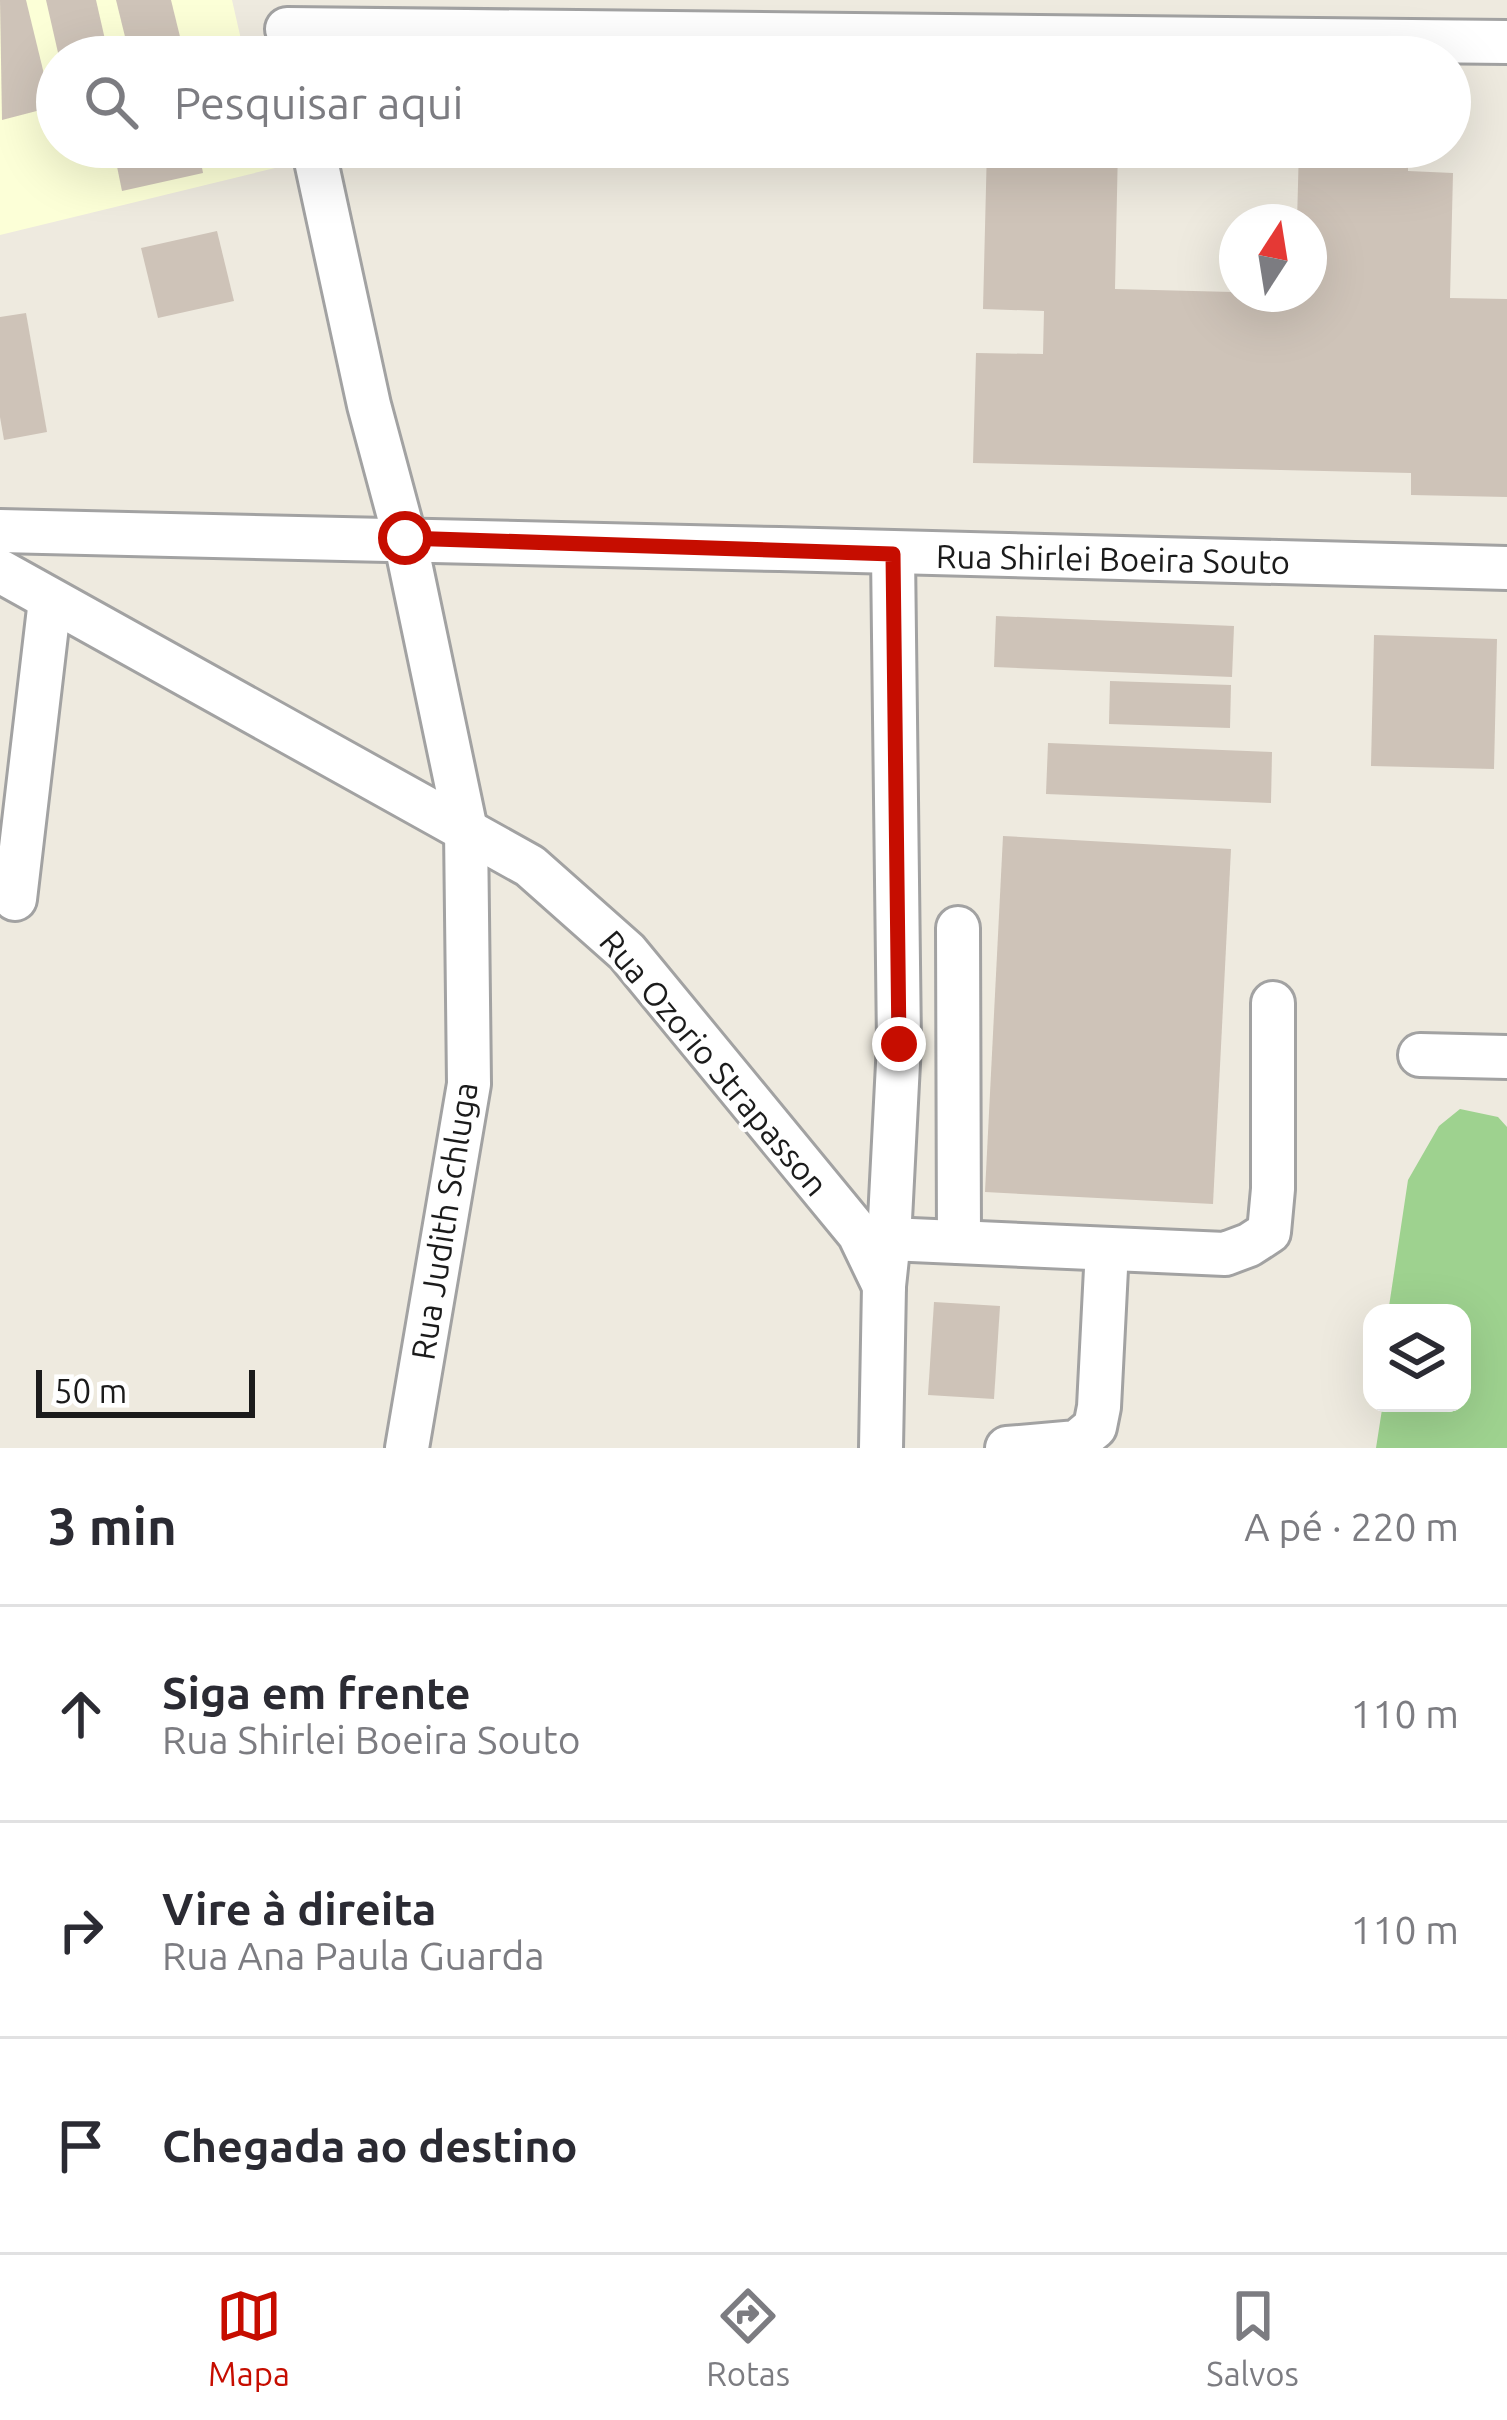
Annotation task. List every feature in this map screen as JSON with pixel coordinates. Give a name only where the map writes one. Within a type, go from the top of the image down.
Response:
[{"type":"street","points":[[286,29],[943,36]]},
{"type":"street","points":[[1471,42],[1507,42]]},
{"type":"street","name":"Rua Judith Schluga","points":[[318,168],[369,405],[405,538],[466,830],[469,1084],[407,1448]]},
{"type":"street","name":"Rua Shirlei Boeira Souto","points":[[0,531],[1507,568]]},
{"type":"street","points":[[884,1286],[899,1044],[893,554]]},
{"type":"street","name":"Rua Ozorio Strapasson","points":[[0,571],[530,866],[627,952],[859,1234],[884,1286],[880,1448]]},
{"type":"street","points":[[15,899],[50,600]]},
{"type":"street","points":[[958,928],[959,1242]]},
{"type":"street","points":[[889,1239],[1225,1254],[1249,1245],[1269,1232],[1273,1003]]},
{"type":"street","points":[[1420,1054],[1507,1057]]},
{"type":"street","points":[[1007,1448],[1077,1442],[1095,1426],[1107,1250]]},
{"type":"shaded area","points":[[0,0],[232,0],[240,36],[36,36],[36,168],[275,168],[0,235]]},
{"type":"green space","points":[[1460,1109],[1498,1117],[1507,1127],[1507,1448],[1376,1448],[1382,1412],[1471,1412],[1471,1304],[1389,1304],[1408,1180],[1439,1126]]},
{"type":"building","points":[[0,0],[26,0],[36,41],[36,111],[2,120]]},
{"type":"building","points":[[46,0],[96,0],[104,36],[54,36]]},
{"type":"building","points":[[116,0],[171,0],[180,36],[125,36]]},
{"type":"building","points":[[117,168],[202,168],[203,173],[122,191]]},
{"type":"building","points":[[986,168],[1118,168],[1115,289],[1219,292],[1219,312],[1327,312],[1327,204],[1297,204],[1298,168],[1453,173],[1450,298],[1507,299],[1507,497],[1411,495],[1411,473],[973,463],[976,353],[1043,354],[1044,311],[983,309]]},
{"type":"building","points":[[217,231],[234,301],[158,318],[141,248]]},
{"type":"building","points":[[26,313],[47,432],[4,440],[0,317]]},
{"type":"building","points":[[996,616],[1234,626],[1232,677],[994,667]]},
{"type":"building","points":[[1374,635],[1497,639],[1494,769],[1371,766]]},
{"type":"building","points":[[1110,681],[1231,685],[1230,728],[1109,724]]},
{"type":"building","points":[[1048,743],[1272,752],[1271,803],[1046,794]]},
{"type":"building","points":[[1003,836],[1231,849],[1213,1204],[985,1192]]},
{"type":"building","points":[[934,1302],[1000,1306],[994,1399],[928,1395]]},
{"type":"route","points":[[405,538],[893,554],[899,1044]]}]
